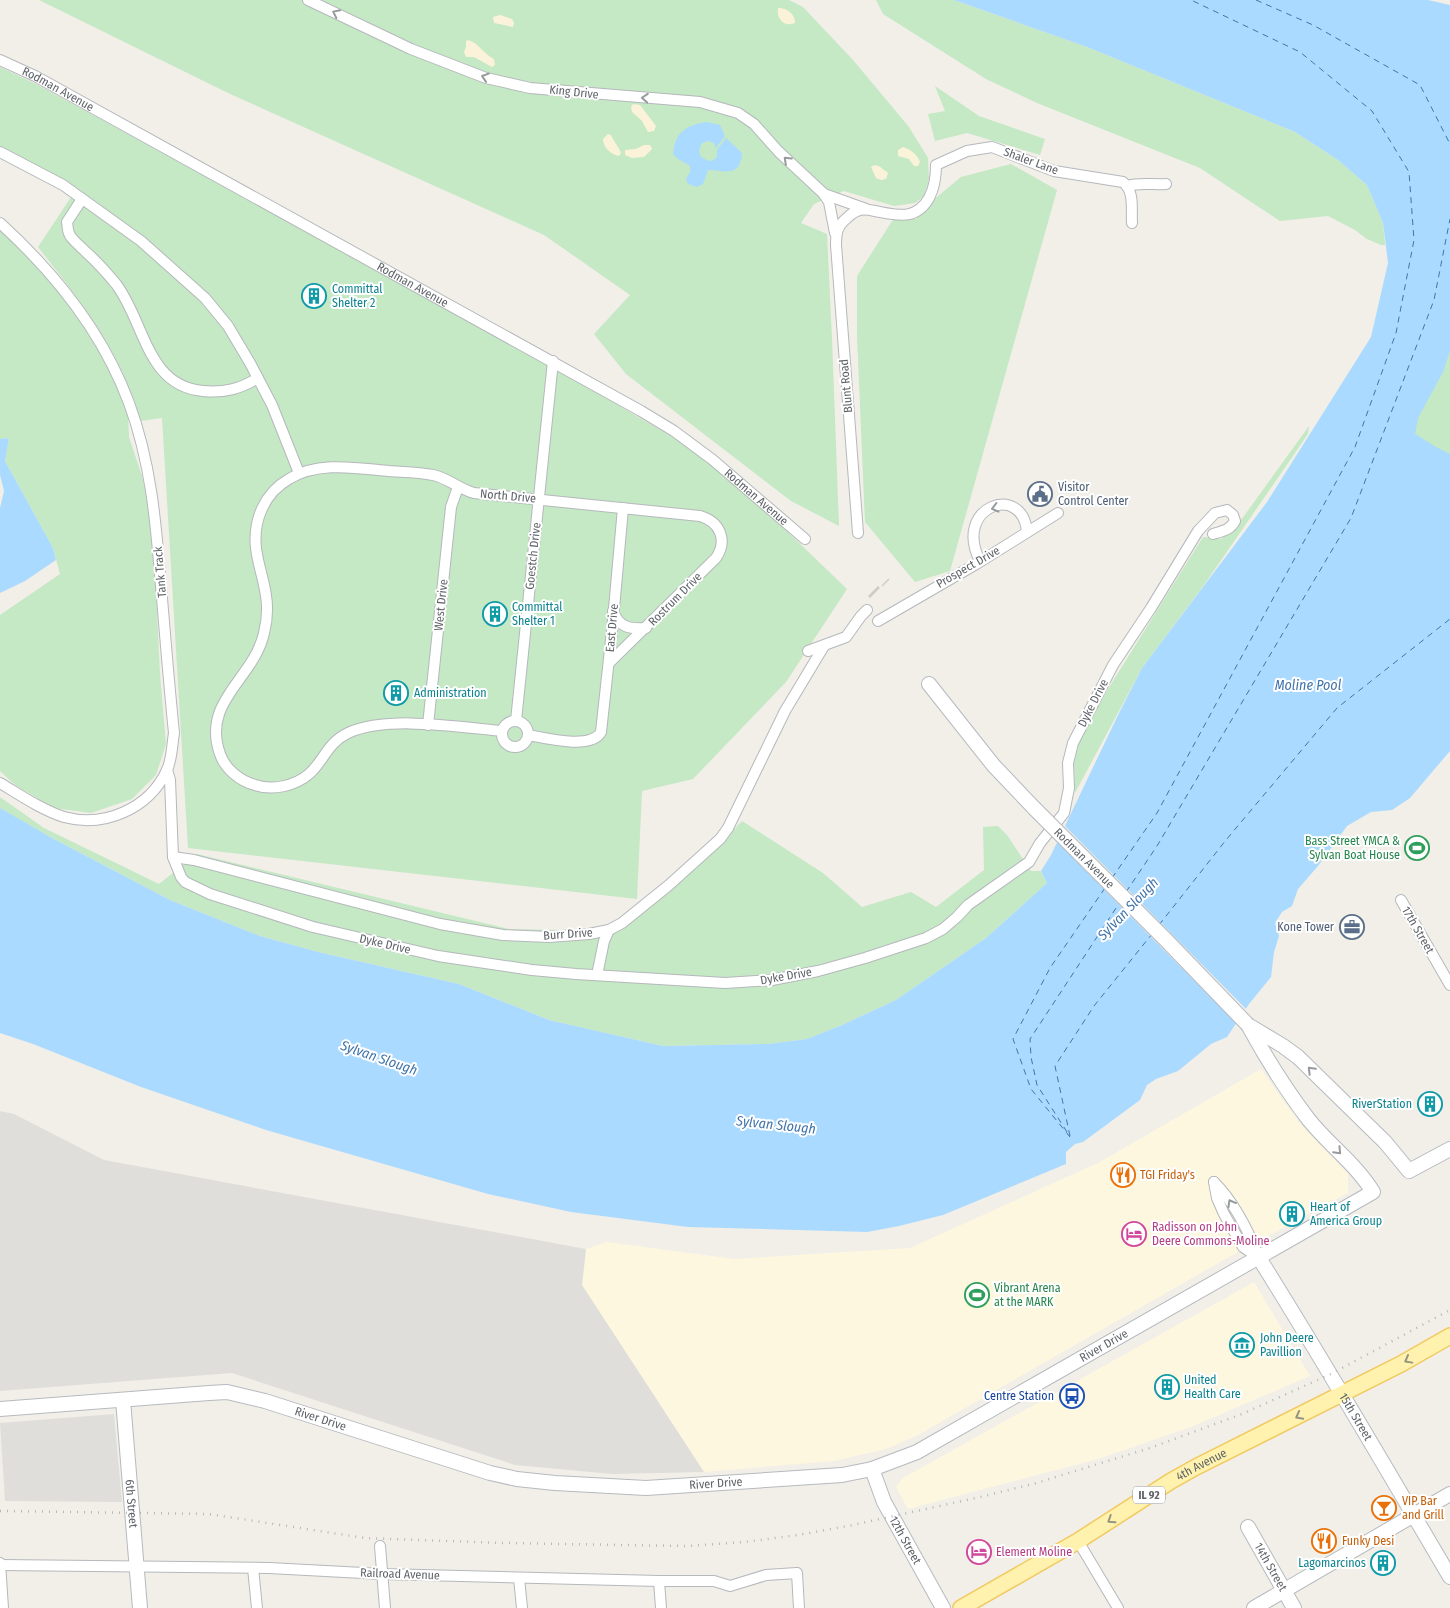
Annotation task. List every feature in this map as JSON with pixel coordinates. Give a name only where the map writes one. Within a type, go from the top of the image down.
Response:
[{"type":"main road","name":"4th Avenue","points":[[961,1608],[1078,1541],[1196,1467],[1401,1364],[1450,1336]]},
{"type":"street","name":"King Drive","points":[[308,0],[411,49],[486,78],[530,88],[700,102],[732,111],[754,124],[779,152],[823,193]]},
{"type":"street","name":"Rodman Avenue","points":[[0,60],[44,80],[641,411],[696,447],[757,496],[805,539]]},
{"type":"street","name":"Shaler Lane","points":[[867,210],[901,215],[917,212],[926,204],[932,193],[935,183],[936,165],[967,151],[992,147],[1054,171],[1089,178],[1119,181],[1127,186],[1166,184]]},
{"type":"street","points":[[0,152],[63,185],[141,241],[205,298],[228,326],[258,378],[272,405],[299,473],[288,479],[274,491],[262,508],[257,520],[255,529],[256,549],[266,597],[266,620],[261,643],[256,654],[218,712],[215,736],[223,762],[239,778],[247,782],[266,787],[285,786],[310,774],[326,751],[349,733],[387,725],[410,724],[502,731]]},
{"type":"street","points":[[1127,186],[1132,202],[1132,223]]},
{"type":"street","points":[[823,193],[867,210]]},
{"type":"street","name":"Blunt Road","points":[[823,193],[829,202],[836,238],[858,533]]},
{"type":"street","points":[[82,199],[67,222],[70,236],[116,284],[130,307],[156,362],[163,372],[179,385],[210,392],[238,389],[258,378]]},
{"type":"street","points":[[836,238],[836,230],[844,220],[859,210],[867,210]]},
{"type":"street","name":"Tank Track","points":[[0,223],[37,259],[82,313],[116,375],[137,427],[150,481],[157,530],[174,733],[167,770],[156,786],[136,806],[117,816],[98,820],[75,819],[56,814],[0,783]]},
{"type":"street","name":"Goestch Drive","points":[[516,720],[553,361]]},
{"type":"street","name":"North Drive","points":[[299,473],[332,468],[419,473],[442,477],[474,493],[538,498],[700,516],[709,518],[718,527]]},
{"type":"street","name":"West Drive","points":[[428,725],[451,507],[458,486]]},
{"type":"street","points":[[980,561],[976,554],[975,527],[982,512],[988,508],[1001,505],[1015,508],[1020,512],[1027,524],[1027,532]]},
{"type":"street","name":"East Drive","points":[[528,735],[581,742],[588,741],[601,732],[623,508]]},
{"type":"street","name":"Dyke Drive","points":[[167,770],[170,780],[173,857],[180,877],[196,888],[313,927],[456,959],[532,970],[725,984],[772,980],[818,970],[865,958],[926,938],[943,929],[968,906],[1029,862],[1040,843],[1064,814],[1069,788],[1068,763],[1073,744],[1113,666],[1198,531],[1215,512],[1227,510],[1234,515],[1235,521],[1233,526],[1213,534]]},
{"type":"street","name":"Prospect Drive","points":[[878,621],[1058,513]]},
{"type":"street","name":"Rostrum Drive","points":[[609,663],[716,558],[722,546],[718,527]]},
{"type":"street","points":[[808,651],[846,637],[867,610]]},
{"type":"street","points":[[613,611],[616,620],[626,626],[633,629],[646,628]]},
{"type":"street","name":"Burr Drive","points":[[173,857],[194,860],[440,924],[466,929],[503,935],[549,937],[589,934],[609,930],[630,917],[670,885],[724,834],[735,817],[785,711],[824,646]]},
{"type":"street","name":"Rodman Avenue","points":[[929,684],[994,766],[1248,1025]]},
{"type":"street","points":[[516,720],[526,727],[528,735],[522,745],[513,747],[506,743],[502,736],[502,731],[506,724],[516,720]]},
{"type":"street","name":"17th Street","points":[[1401,900],[1450,985]]},
{"type":"street","points":[[597,975],[604,941],[609,930]]},
{"type":"street","points":[[1248,1025],[1294,1053],[1384,1142],[1409,1171],[1450,1149]]},
{"type":"street","name":"River Drive","points":[[0,1409],[227,1392],[247,1396],[482,1470],[517,1479],[546,1482],[646,1488],[842,1475],[872,1469],[917,1452],[1373,1192],[1365,1179],[1306,1114],[1265,1055],[1248,1025]]},
{"type":"street","name":"15th Street","points":[[1259,1258],[1242,1246],[1224,1214],[1217,1198],[1214,1182],[1226,1194],[1252,1240],[1259,1258],[1450,1576]]},
{"type":"street","name":"6th Street","points":[[123,1400],[140,1608]]},
{"type":"street","name":"12th Street","points":[[872,1469],[884,1502],[943,1608]]},
{"type":"street","points":[[1254,1608],[1450,1494]]},
{"type":"street","name":"14th Street","points":[[1248,1527],[1294,1608]]},
{"type":"street","points":[[1078,1541],[1118,1608]]},
{"type":"street","points":[[380,1546],[385,1608]]},
{"type":"street","points":[[0,1564],[3,1608]]},
{"type":"street","name":"Railroad Avenue","points":[[0,1564],[253,1568],[519,1578],[714,1581],[730,1586],[766,1575],[797,1573],[799,1608]]},
{"type":"street","points":[[253,1568],[257,1608]]},
{"type":"street","points":[[519,1578],[522,1608]]},
{"type":"street","points":[[659,1581],[661,1608]]},
{"type":"shaded area","points":[[1261,1069],[1298,1121],[1348,1174],[1348,1193],[1227,1258],[918,1435],[886,1449],[834,1461],[704,1472],[582,1285],[586,1249],[607,1242],[734,1259],[910,1248],[1098,1163]]},
{"type":"shaded area","points":[[0,1111],[14,1114],[104,1160],[586,1249],[582,1285],[704,1472],[612,1474],[515,1465],[232,1373],[0,1391]]},
{"type":"shaded area","points":[[1254,1282],[1310,1376],[1191,1427],[1098,1459],[908,1509],[896,1487],[903,1478]]},
{"type":"shaded area","points":[[114,1414],[122,1502],[5,1501],[0,1423]]},
{"type":"green space","points":[[39,0],[789,0],[803,7],[853,60],[909,127],[928,158],[929,179],[924,196],[915,203],[894,206],[844,191],[814,204],[801,223],[827,234],[839,526],[791,501],[626,374],[594,334],[630,295],[544,235],[228,93]]},
{"type":"green space","points":[[876,0],[954,0],[1087,47],[1295,132],[1338,160],[1367,185],[1383,223],[1385,245],[1367,239],[1355,230],[1328,216],[1280,221],[1200,168],[1037,103],[986,79],[883,14]]},
{"type":"green space","points":[[0,67],[36,84],[190,168],[594,391],[679,441],[705,460],[771,516],[847,589],[786,682],[693,779],[642,791],[637,899],[188,848],[162,418],[140,421],[117,360],[86,310],[38,247],[77,188],[0,149]]},
{"type":"green space","points":[[935,86],[979,116],[1045,139],[1040,155],[967,133],[935,141],[928,114],[945,111]]},
{"type":"green space","points":[[1011,164],[1057,190],[950,571],[915,582],[865,522],[857,336],[857,276],[894,218],[916,219],[932,201],[961,177]]},
{"type":"green space","points":[[0,230],[20,247],[51,279],[101,353],[128,413],[129,437],[142,476],[153,528],[160,674],[166,744],[156,775],[132,799],[91,813],[54,808],[15,785],[0,771],[0,615],[60,574],[53,548],[5,461],[9,438],[0,439]]},
{"type":"green space","points":[[1450,320],[1450,459],[1406,440]]},
{"type":"green space","points":[[1309,426],[1308,434],[1204,585],[1142,668],[1075,793],[1074,763],[1083,729],[1203,537],[1221,539],[1239,523]]},
{"type":"green space","points":[[0,797],[44,828],[159,884],[197,854],[509,929],[614,931],[706,858],[742,821],[823,873],[862,907],[911,892],[936,907],[984,870],[983,827],[998,826],[1007,835],[1031,871],[1041,871],[1047,883],[986,938],[896,1000],[842,1025],[807,1039],[768,1044],[663,1046],[549,1020],[459,984],[318,952],[260,936],[170,900],[52,838],[2,810],[0,808]]},
{"type":"sand","points":[[778,8],[790,12],[794,17],[795,23],[784,23],[778,15]]},
{"type":"sand","points":[[500,15],[512,19],[513,27],[494,23],[493,17]]},
{"type":"sand","points":[[468,40],[494,59],[495,65],[492,67],[474,57],[466,57],[464,52],[466,41]]},
{"type":"sand","points":[[633,104],[640,105],[656,126],[654,131],[648,132],[642,121],[632,112],[631,107]]},
{"type":"sand","points":[[608,134],[611,135],[621,153],[619,156],[610,152],[604,145],[603,139]]},
{"type":"sand","points":[[644,145],[650,145],[652,149],[644,157],[632,158],[625,155],[625,150],[636,149]]},
{"type":"sand","points":[[903,147],[917,157],[920,162],[918,166],[914,166],[909,159],[898,156],[898,150]]},
{"type":"sand","points":[[874,165],[879,166],[888,173],[886,179],[876,178],[871,167]]},
{"type":"water","name":"Moline Pool","points":[[954,0],[1428,0],[1450,5],[1450,351],[1443,372],[1418,418],[1415,434],[1450,454],[1450,751],[1410,798],[1392,810],[1371,812],[1347,826],[1318,866],[1298,889],[1292,906],[1282,912],[1275,923],[1279,936],[1274,952],[1271,977],[1249,1004],[1227,1037],[1211,1044],[1178,1071],[1156,1079],[1147,1085],[1140,1100],[1083,1142],[1075,1144],[1066,1152],[1066,1164],[943,1215],[867,1232],[688,1227],[571,1212],[488,1194],[266,1130],[141,1087],[33,1044],[0,1033],[0,808],[52,838],[170,900],[260,936],[318,952],[459,984],[549,1020],[663,1046],[768,1044],[807,1039],[842,1025],[896,1000],[986,938],[1047,883],[1041,871],[1051,855],[1142,668],[1267,502],[1371,337],[1388,263],[1383,223],[1367,185],[1338,160],[1295,132],[1087,47]]},
{"type":"water","points":[[707,122],[720,125],[725,136],[716,148],[714,143],[708,141],[702,143],[699,150],[702,158],[712,161],[717,157],[717,150],[726,138],[742,153],[741,161],[739,166],[731,171],[708,170],[703,184],[697,187],[688,184],[686,179],[690,172],[690,166],[673,154],[674,146],[683,131],[693,125]]},
{"type":"water","points":[[9,438],[5,461],[53,548],[56,560],[25,581],[0,593],[0,508],[4,491],[0,475],[0,439]]},
{"type":"pier","points":[[1063,824],[1247,1010],[1238,1025],[1055,840]]},
{"type":"ferry route","points":[[1112,878],[1157,813],[1355,447],[1396,333],[1414,240],[1409,172],[1372,111],[1300,52],[1191,0]]},
{"type":"ferry route","points":[[1256,0],[1313,25],[1420,85],[1450,144]]},
{"type":"ferry route","points":[[1126,892],[1157,846],[1351,518],[1434,300],[1450,219]]},
{"type":"ferry route","points":[[1159,925],[1226,840],[1337,708],[1450,619]]},
{"type":"ferry route","points":[[1070,1137],[1031,1089],[1013,1039],[1050,968],[1105,888]]},
{"type":"ferry route","points":[[1067,1132],[1037,1085],[1031,1057],[1030,1039],[1120,902]]},
{"type":"ferry route","points":[[1070,1136],[1055,1066],[1094,1006],[1152,934]]},
{"type":"railway","points":[[0,1511],[209,1514],[365,1538],[503,1543],[687,1546],[745,1542],[798,1535],[853,1525],[1033,1484],[1150,1448],[1242,1414],[1331,1374],[1450,1310]]},
{"type":"place","name":"Committal Shelter 2","points":[[314,296]]},
{"type":"place","name":"Visitor Control Center","points":[[1040,494]]},
{"type":"place","name":"Committal Shelter 1","points":[[495,614]]},
{"type":"place","name":"Administration","points":[[396,693]]},
{"type":"place","name":"Bass Street YMCA & Sylvan Boat House","points":[[1417,848]]},
{"type":"place","name":"Kone Tower","points":[[1352,927]]},
{"type":"place","name":"RiverStation","points":[[1430,1104]]},
{"type":"place","name":"TGI Friday's","points":[[1123,1175]]},
{"type":"place","name":"Heart of America Group","points":[[1292,1214]]},
{"type":"place","name":"Radisson on John Deere Commons-Moline","points":[[1134,1234]]},
{"type":"place","name":"Vibrant Arena at the MARK","points":[[977,1295]]},
{"type":"place","name":"John Deere Pavillion","points":[[1242,1345]]},
{"type":"place","name":"United Health Care","points":[[1167,1387]]},
{"type":"place","name":"Centre Station","points":[[1072,1396]]},
{"type":"place","name":"VIP Bar and Grill","points":[[1384,1508]]},
{"type":"place","name":"Funky Desi","points":[[1324,1541]]},
{"type":"place","name":"Element Moline","points":[[979,1552]]},
{"type":"place","name":"Lagomarcinos","points":[[1383,1563]]},
{"type":"water label","name":"Sylvan Slough","points":[[1128,909]]},
{"type":"water label","name":"Sylvan Slough","points":[[379,1058]]},
{"type":"water label","name":"Sylvan Slough","points":[[776,1125]]}]
